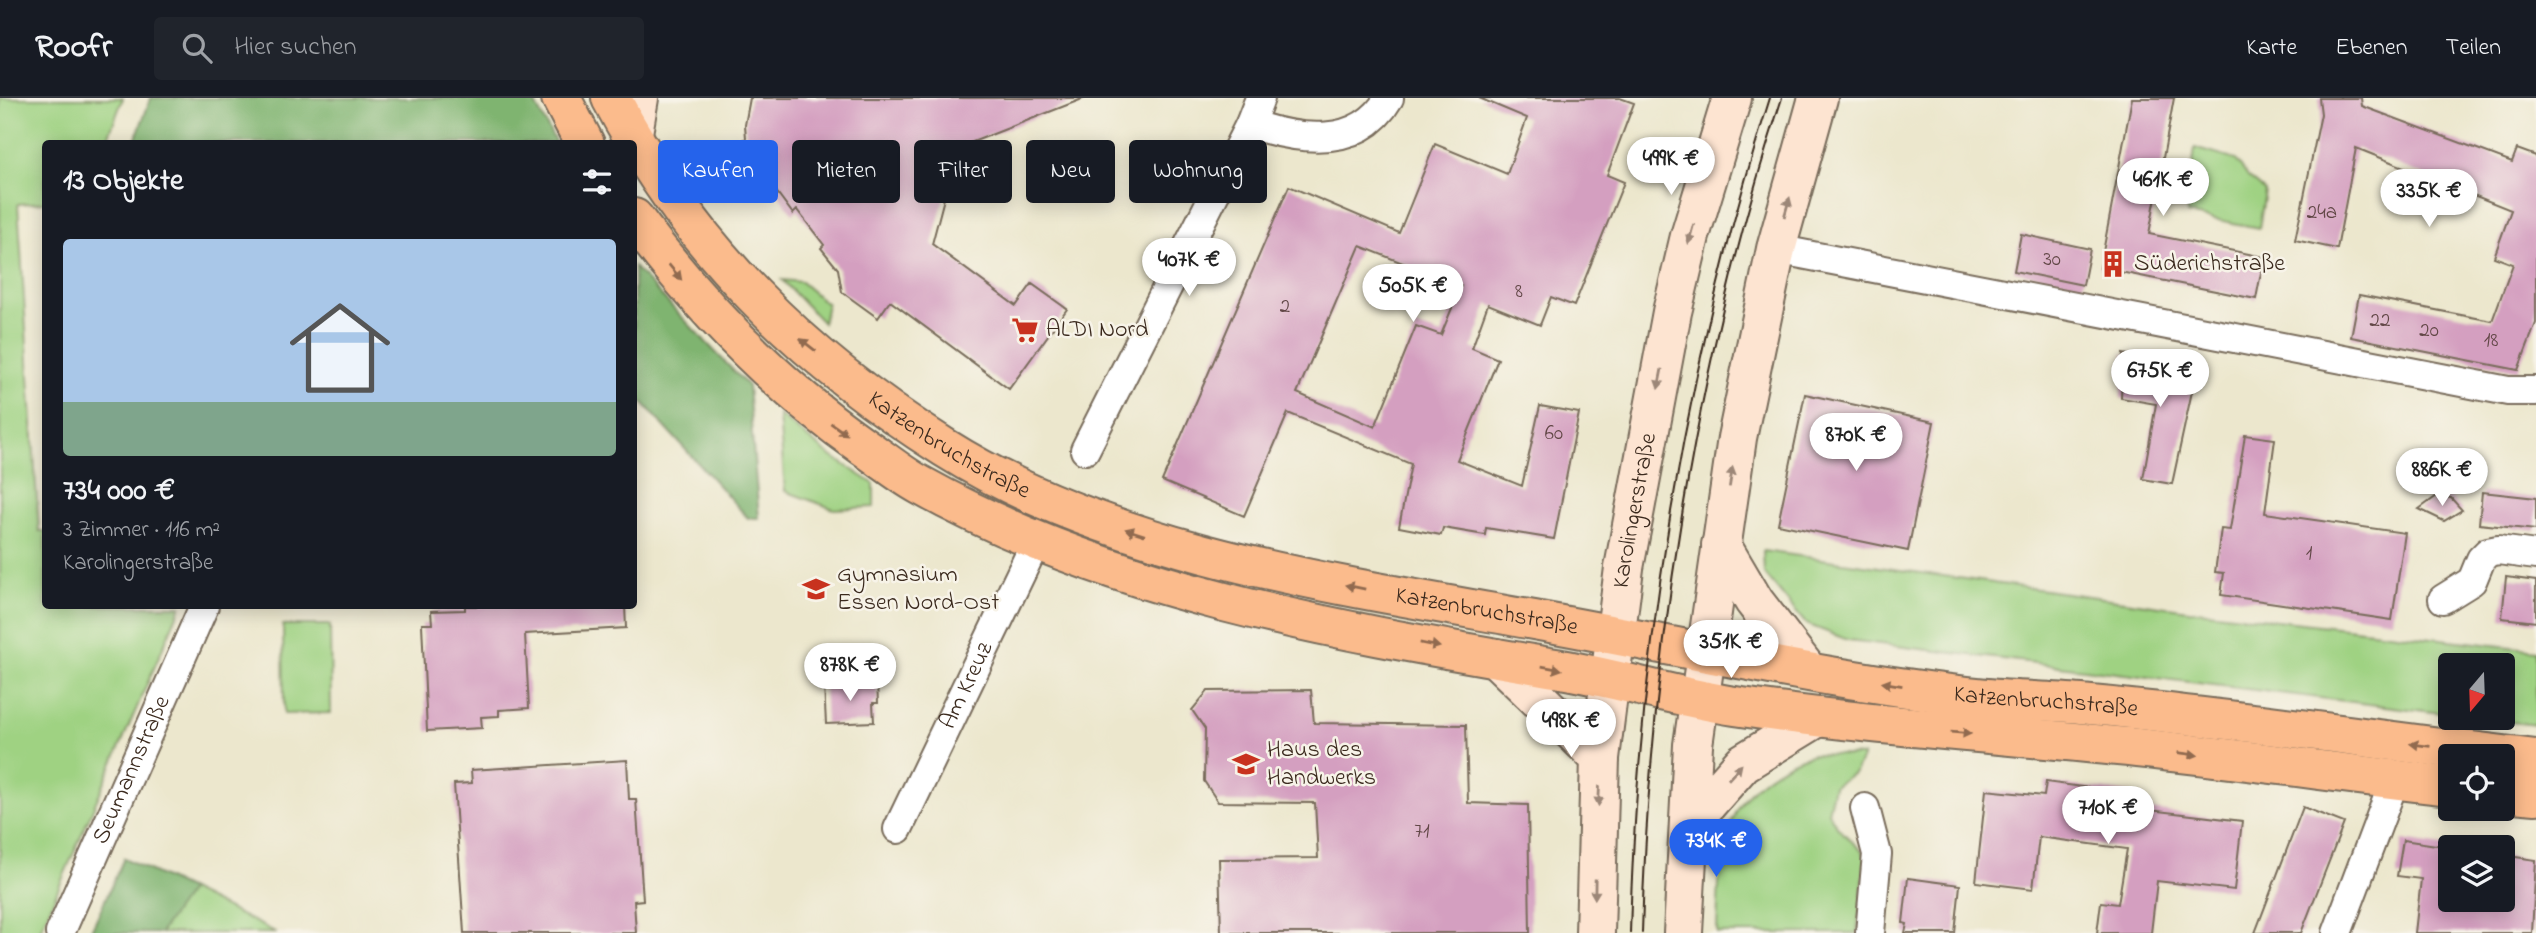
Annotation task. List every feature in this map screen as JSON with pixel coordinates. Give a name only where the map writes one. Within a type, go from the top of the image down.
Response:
[{"type":"main road","points":[[561,98],[583,140]]},
{"type":"main road","name":"Katzenbruchstraße","points":[[611,98],[632,138]]},
{"type":"main road","points":[[632,138],[639,98]]},
{"type":"main road","name":"Karolingerstraße","points":[[1595,933],[1601,758],[1624,568],[1672,312],[1690,236],[1732,98]]},
{"type":"main road","points":[[1684,933],[1699,699],[1737,438],[1776,249],[1818,98]]},
{"type":"main road","name":"Katzenbruchstraße","points":[[637,146],[680,211],[724,267],[783,326],[946,449],[992,474],[1093,517],[1216,557],[1398,596],[1704,654],[1984,698],[2082,704],[2536,759]]},
{"type":"main road","name":"Katzenbruchstraße","points":[[637,222],[674,272],[722,326],[767,370],[823,418],[917,483],[1036,542],[1126,575],[1219,603],[1699,699],[1818,717],[2134,748],[2438,784]]},
{"type":"main road","points":[[1721,545],[1754,601],[1808,671]]},
{"type":"main road","points":[[1496,658],[1601,758]]},
{"type":"main road","points":[[1690,823],[1743,763],[1818,717]]},
{"type":"main road","points":[[2515,793],[2536,795]]},
{"type":"street","points":[[1085,450],[1250,124],[1260,98]]},
{"type":"street","points":[[1250,124],[1282,134],[1322,139],[1356,130],[1383,109],[1389,98]]},
{"type":"street","points":[[1776,249],[2508,391],[2536,391]]},
{"type":"street","name":"Am Kreuz","points":[[898,829],[1036,542]]},
{"type":"street","points":[[2443,599],[2472,581],[2481,559],[2488,552],[2498,550],[2536,555]]},
{"type":"street","name":"Seumannstraße","points":[[60,933],[203,609]]},
{"type":"street","points":[[2337,933],[2395,779]]},
{"type":"street","points":[[1865,808],[1878,861],[1870,933]]},
{"type":"green space","points":[[0,98],[123,98],[107,140],[42,140],[42,202],[18,204],[39,531],[42,531],[42,609],[180,609],[39,933],[0,933]]},
{"type":"green space","points":[[151,98],[532,98],[554,140],[135,140]]},
{"type":"green space","points":[[2195,148],[2236,160],[2248,177],[2265,191],[2259,228],[2187,214]]},
{"type":"green space","points":[[637,270],[748,386],[759,518],[748,518],[637,396]]},
{"type":"green space","points":[[782,280],[801,282],[827,304],[823,323]]},
{"type":"green space","points":[[779,415],[828,454],[874,484],[874,507],[834,509],[785,491]]},
{"type":"green space","points":[[1763,551],[2189,610],[2536,650],[2536,725],[2515,722],[2515,653],[2438,653],[2438,713],[1848,640],[1806,624],[1764,573]]},
{"type":"green space","points":[[283,625],[330,625],[331,713],[284,714]]},
{"type":"green space","points":[[1813,754],[1863,756],[1855,772],[1834,786],[1828,812],[1838,828],[1866,855],[1857,933],[1717,933],[1720,874],[1731,823],[1743,802],[1759,783],[1783,767]]},
{"type":"green space","points":[[124,858],[190,890],[160,933],[90,933]]},
{"type":"green space","points":[[190,890],[277,933],[155,933]]},
{"type":"building","points":[[750,98],[1085,98],[978,140],[914,140],[914,203],[943,203],[932,244],[1016,306],[1032,284],[1067,309],[1009,389],[890,301],[878,318],[842,292],[838,269],[821,248],[824,245],[797,210],[793,214],[778,194],[778,140],[743,140],[746,138],[745,125]]},
{"type":"building","points":[[1479,98],[1620,98],[1634,103],[1607,175],[1624,182],[1574,306],[1551,297],[1540,325],[1488,304],[1472,348],[1498,359],[1457,460],[1522,486],[1540,406],[1579,413],[1554,539],[1486,528],[1485,535],[1443,528],[1441,535],[1399,527],[1411,464],[1288,413],[1244,516],[1162,481],[1289,186],[1399,233],[1435,144],[1507,174],[1527,118]],"holes":[[[1360,246],[1461,286],[1441,335],[1416,326],[1375,427],[1297,393]]]},
{"type":"building","points":[[2132,98],[2174,98],[2149,234],[2264,257],[2256,299],[2100,268]]},
{"type":"building","points":[[2319,98],[2361,98],[2362,106],[2512,162],[2517,149],[2536,156],[2536,323],[2518,370],[2351,337],[2359,295],[2492,321],[2513,264],[2494,257],[2511,210],[2356,148],[2337,249],[2295,240],[2321,114]]},
{"type":"building","points":[[2021,234],[2090,249],[2083,285],[2014,271]]},
{"type":"building","points":[[2123,354],[2197,368],[2172,484],[2143,479],[2156,404],[2121,398]]},
{"type":"building","points":[[1805,394],[1934,422],[1908,551],[1778,524]]},
{"type":"building","points":[[2245,435],[2275,439],[2265,513],[2405,533],[2392,620],[2221,595],[2224,573],[2215,572],[2221,529],[2230,530]]},
{"type":"building","points":[[2482,492],[2536,498],[2536,530],[2479,524]]},
{"type":"building","points":[[2437,496],[2451,498],[2462,510],[2444,521],[2419,509]]},
{"type":"building","points":[[2506,577],[2536,581],[2536,622],[2502,618]]},
{"type":"building","points":[[625,609],[626,628],[525,634],[529,708],[499,710],[499,716],[481,717],[482,728],[427,731],[422,624],[432,624],[431,611]]},
{"type":"building","points":[[877,683],[878,703],[873,703],[874,722],[826,724],[824,685]]},
{"type":"building","points":[[1311,690],[1314,723],[1466,725],[1468,803],[1528,805],[1530,933],[1221,933],[1219,859],[1318,858],[1315,803],[1218,802],[1204,781],[1205,729],[1192,710],[1208,691]]},
{"type":"building","points":[[627,760],[629,799],[636,799],[643,900],[634,901],[636,933],[464,933],[454,784],[472,783],[471,770]]},
{"type":"building","points":[[2046,782],[2134,794],[2132,808],[2242,821],[2234,890],[2157,881],[2151,933],[2097,933],[2101,902],[2118,904],[2127,849],[2039,837],[2033,889],[1976,882],[1986,790],[2044,796]]},
{"type":"building","points":[[2303,807],[2344,823],[2301,933],[2255,933]]},
{"type":"building","points":[[2403,840],[2438,845],[2438,912],[2515,912],[2515,857],[2536,860],[2532,933],[2415,933],[2421,879],[2397,876]]},
{"type":"building","points":[[1908,878],[1960,885],[1955,933],[1905,933],[1907,924],[1903,923]]},
{"type":"tram line","points":[[1630,933],[1643,723],[1671,511],[1714,301],[1740,198],[1770,98]]},
{"type":"tram line","points":[[1642,933],[1655,724],[1683,510],[1725,299],[1782,98]]},
{"type":"place","name":"Süderichstraße","points":[[2113,264]]},
{"type":"place","name":"ALDI Nord","points":[[1025,330]]},
{"type":"place","name":"Gymnasium Essen Nord-Ost","points":[[816,589]]},
{"type":"place","name":"Haus des Handwerks","points":[[1246,764]]}]
